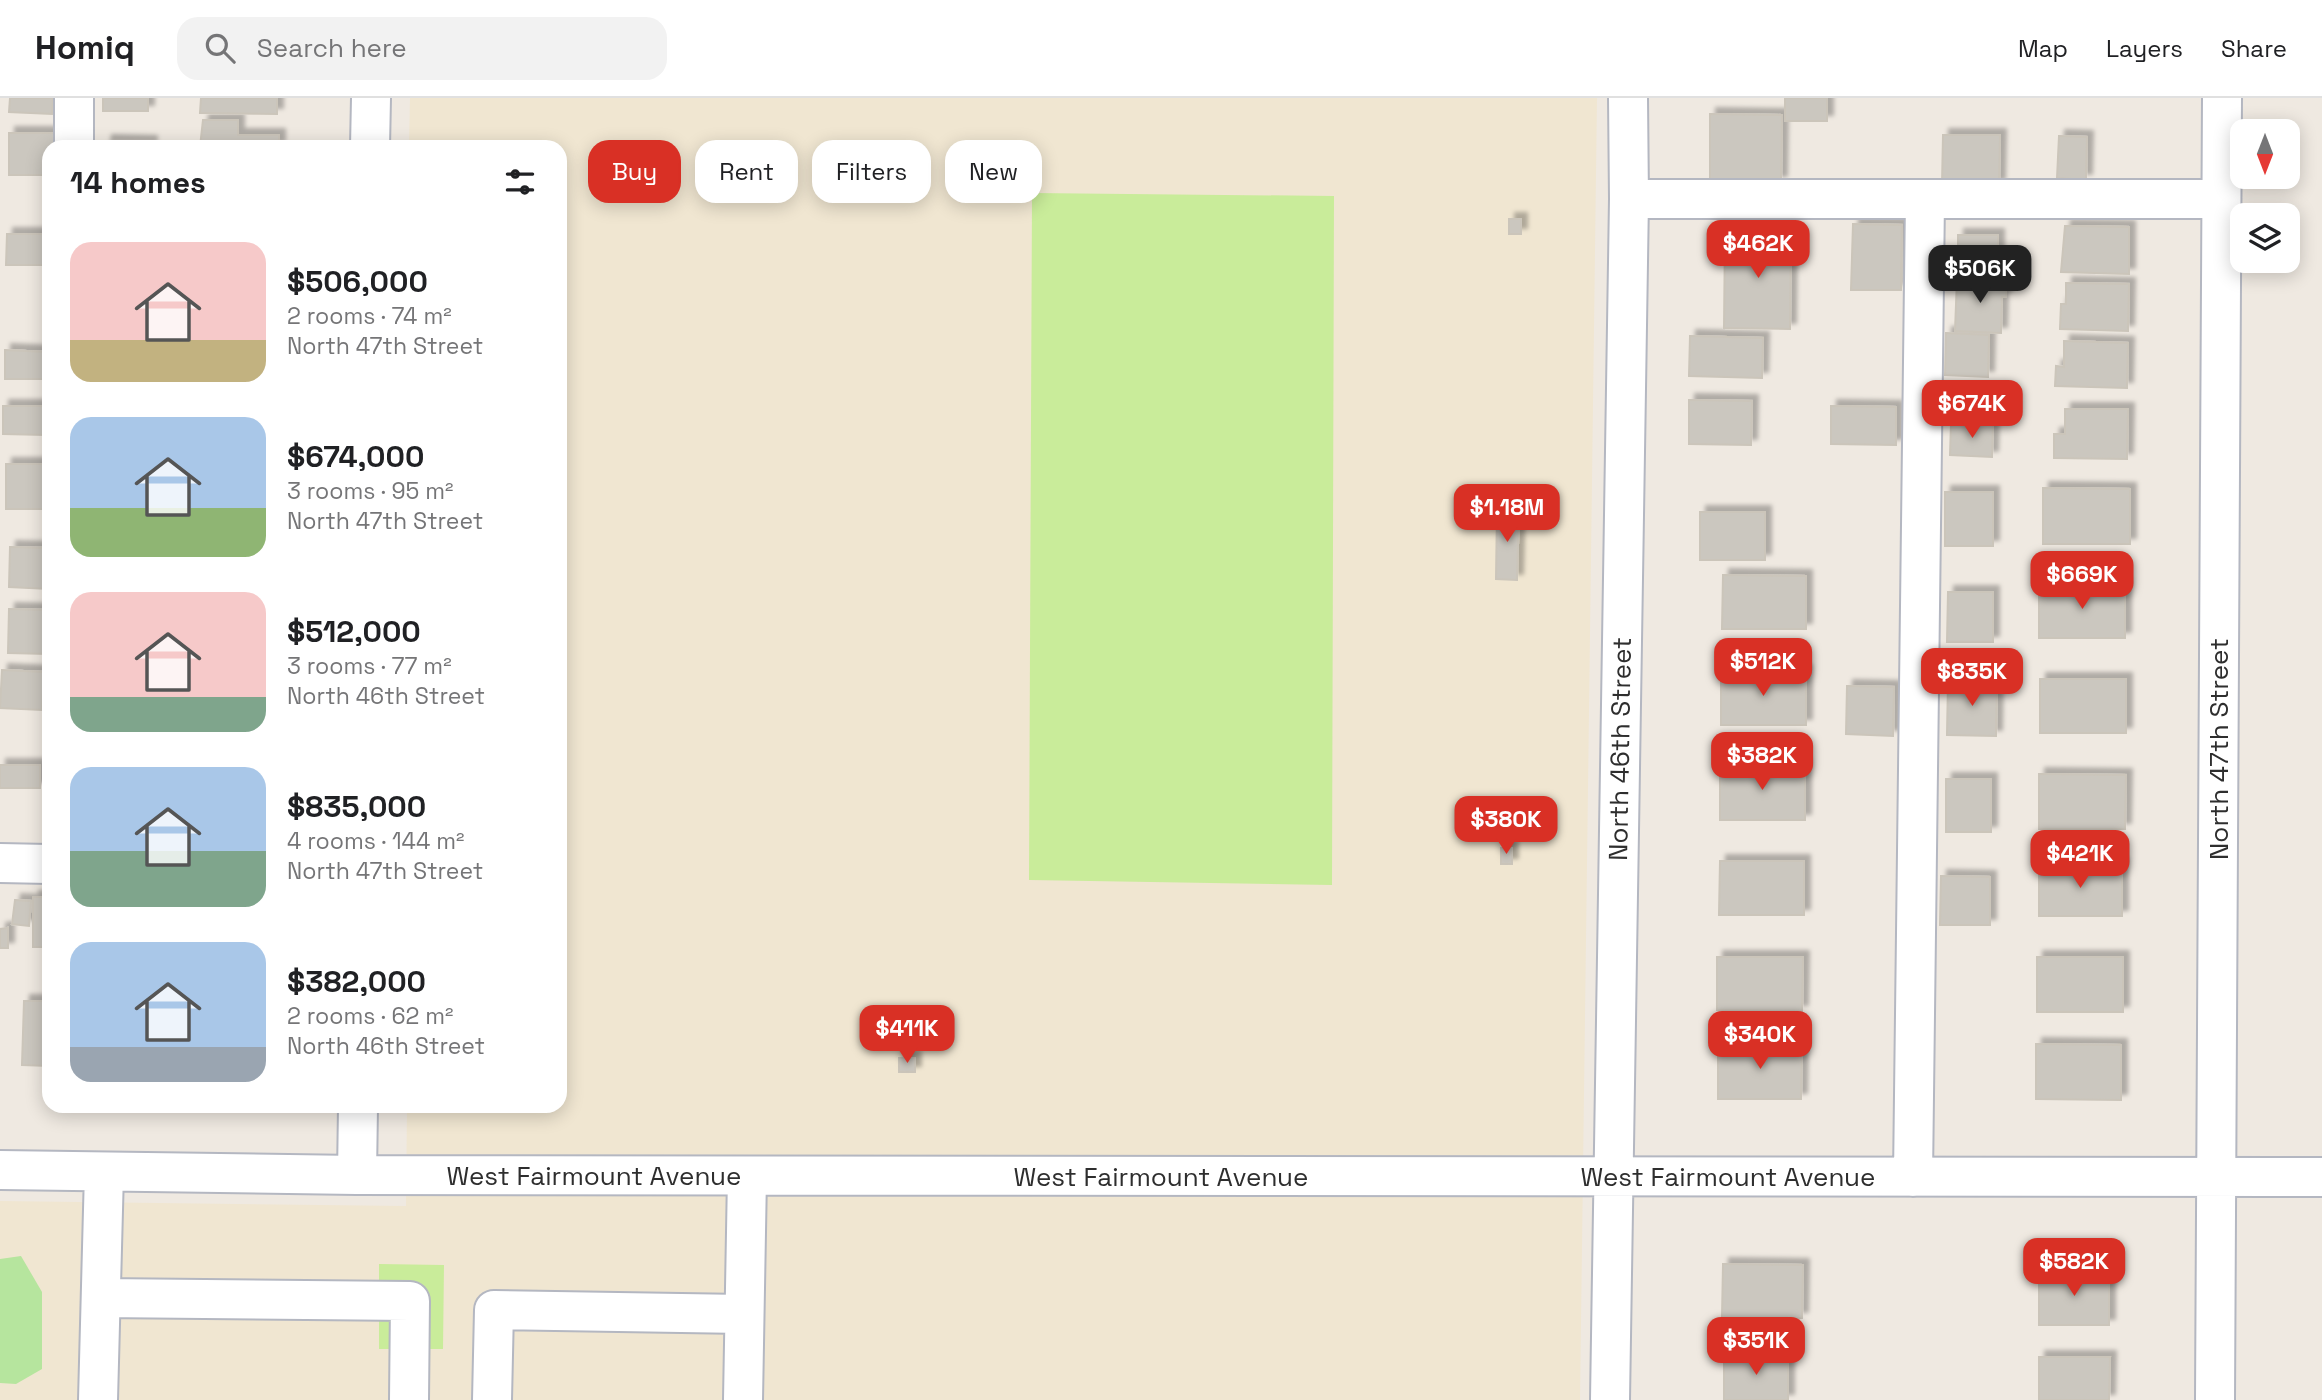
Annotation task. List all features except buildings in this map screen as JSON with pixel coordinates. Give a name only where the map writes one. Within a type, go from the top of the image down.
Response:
[{"type":"street","points":[[74,98],[74,140]]},
{"type":"street","points":[[370,140],[371,98]]},
{"type":"street","name":"North 46th Street","points":[[1610,1400],[1629,198],[1628,98]]},
{"type":"street","name":"North 47th Street","points":[[2215,1400],[2222,98]]},
{"type":"street","points":[[1629,198],[2221,198]]},
{"type":"street","points":[[1913,1177],[1925,198]]},
{"type":"street","points":[[0,863],[42,864]]},
{"type":"street","points":[[358,1113],[358,1175]]},
{"type":"street","name":"West Fairmount Avenue","points":[[0,1170],[358,1175],[2322,1177]]},
{"type":"street","points":[[98,1400],[104,1172]]},
{"type":"street","points":[[743,1400],[747,1176]]},
{"type":"street","points":[[101,1298],[410,1301],[409,1400]]},
{"type":"street","points":[[492,1400],[494,1310],[744,1314]]},
{"type":"shaded area","points":[[410,98],[1597,98],[1580,1400],[0,1400],[0,1201],[406,1206],[407,1113],[567,1113],[567,140],[409,140]]},
{"type":"green space","points":[[1042,193],[1334,196],[1332,885],[1029,880],[1032,203],[1042,203]]},
{"type":"green space","points":[[21,1256],[42,1292],[42,1369],[16,1384],[0,1383],[0,1259]]},
{"type":"green space","points":[[379,1264],[444,1265],[443,1349],[379,1349]]}]
